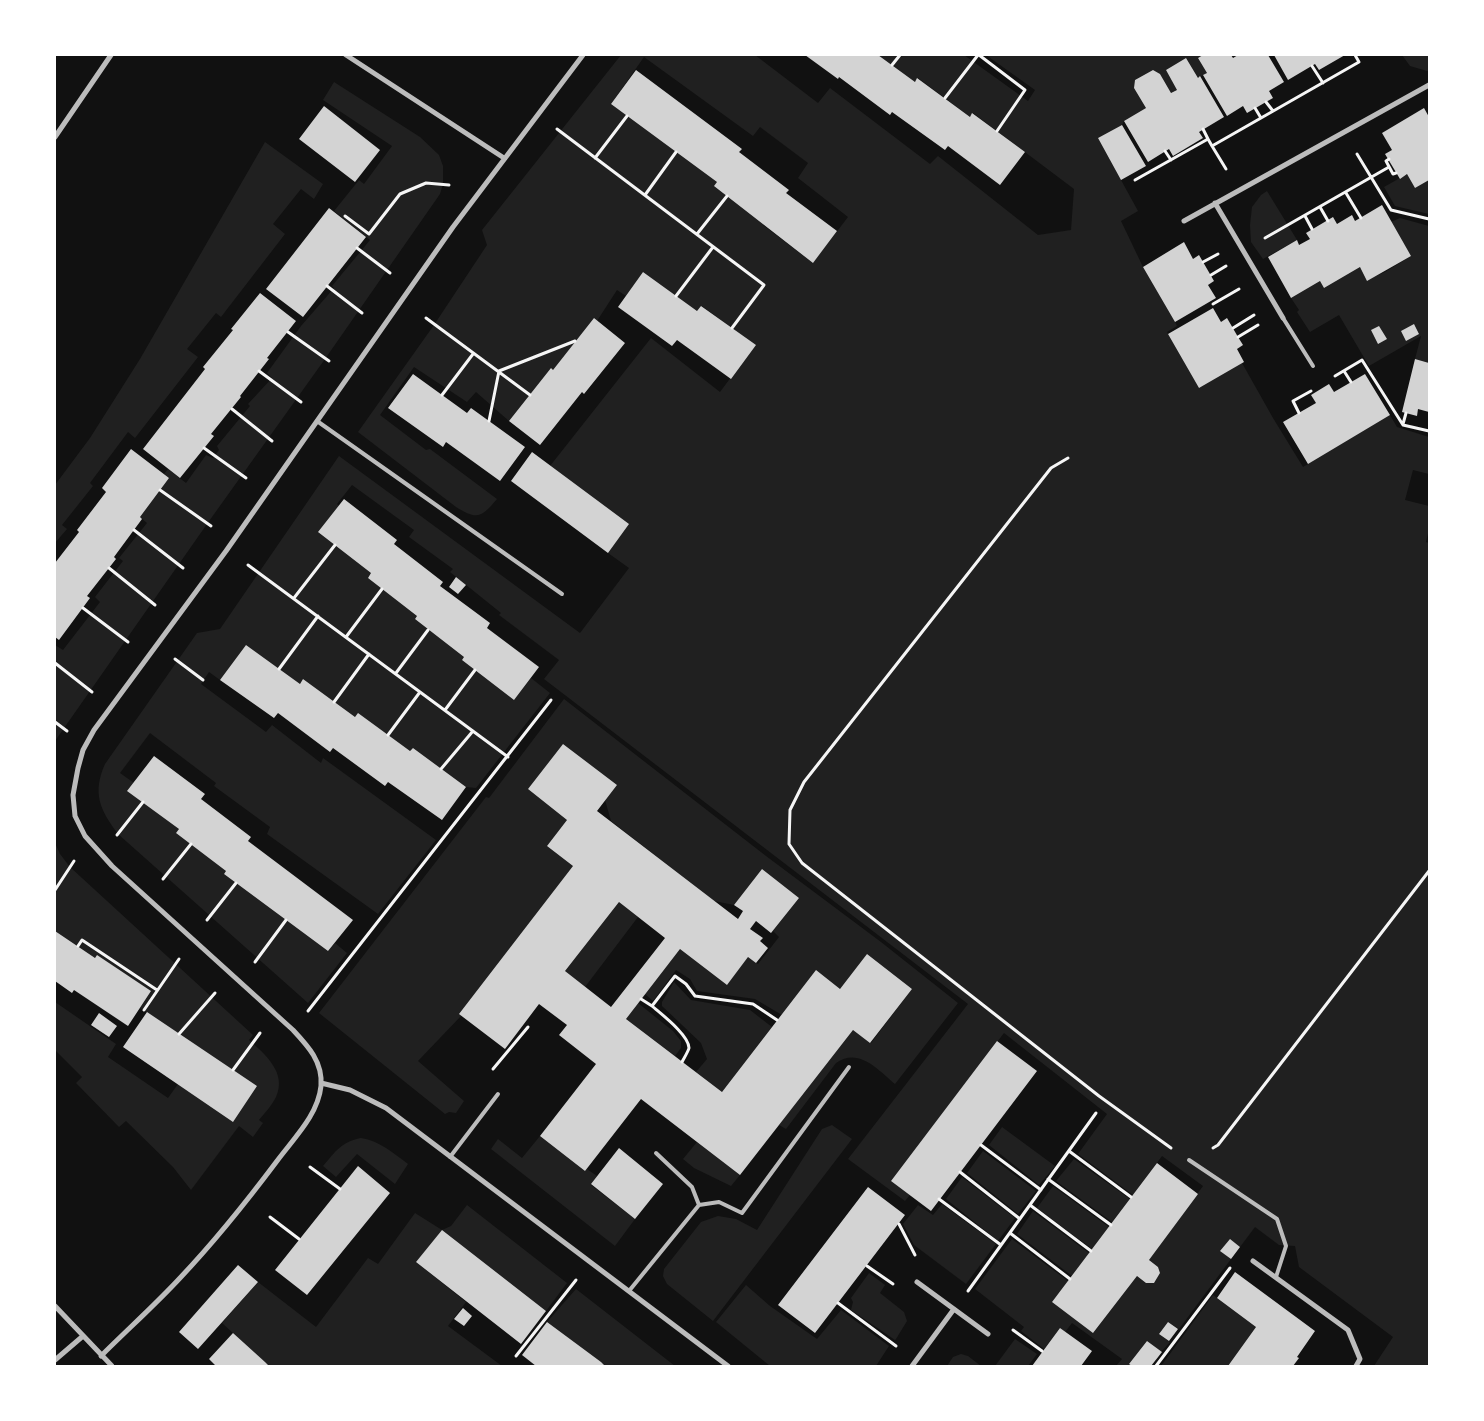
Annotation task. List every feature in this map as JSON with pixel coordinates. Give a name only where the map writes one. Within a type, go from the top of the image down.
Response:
[{"type":"street","points":[[55,137],[111,55]]},
{"type":"street","points":[[346,55],[504,158]]},
{"type":"street","points":[[101,1356],[180,1278],[243,1206],[314,1110],[320,1096],[321,1083],[320,1067],[312,1051],[293,1030],[112,866],[85,836],[75,816],[73,795],[83,750],[94,730],[226,550],[371,342],[504,158],[583,55]]},
{"type":"street","points":[[1184,221],[1429,85]]},
{"type":"street","points":[[1215,203],[1283,318]]},
{"type":"street","points":[[321,1083],[350,1090],[386,1108],[728,1366]]},
{"type":"street","points":[[1253,1261],[1348,1330],[1360,1359],[1356,1366]]},
{"type":"street","points":[[917,1282],[988,1334]]},
{"type":"street","points":[[55,1306],[112,1366]]},
{"type":"street","points":[[912,1366],[954,1309]]},
{"type":"street","points":[[55,1360],[83,1336]]},
{"type":"lane","points":[[1283,318],[1313,366]]},
{"type":"lane","points":[[317,421],[562,594]]},
{"type":"lane","points":[[629,1291],[699,1205],[719,1202],[742,1213],[849,1067]]},
{"type":"lane","points":[[450,1156],[498,1094]]},
{"type":"lane","points":[[656,1153],[692,1187],[699,1205]]},
{"type":"lane","points":[[1189,1160],[1277,1219],[1286,1246],[1276,1277]]},
{"type":"path","points":[[892,66],[900,55]]},
{"type":"path","points":[[945,98],[978,55],[1026,90],[997,131]]},
{"type":"path","points":[[1212,146],[1359,62],[1355,55]]},
{"type":"path","points":[[1312,66],[1323,83]]},
{"type":"path","points":[[1266,102],[1273,111]]},
{"type":"path","points":[[1255,108],[1261,118]]},
{"type":"path","points":[[595,158],[627,116]]},
{"type":"path","points":[[555,127],[764,285],[732,328]]},
{"type":"path","points":[[1203,129],[1238,191]]},
{"type":"path","points":[[1135,180],[1208,139]]},
{"type":"path","points":[[1353,147],[1391,210],[1429,219]]},
{"type":"path","points":[[1166,151],[1171,160]]},
{"type":"path","points":[[645,195],[676,152]]},
{"type":"path","points":[[1389,160],[1386,161],[1393,174],[1396,172]]},
{"type":"path","points":[[1243,250],[1390,167]]},
{"type":"path","points":[[345,216],[368,234],[400,194],[426,183],[449,185]]},
{"type":"path","points":[[1346,192],[1360,218]]},
{"type":"path","points":[[697,234],[727,196]]},
{"type":"path","points":[[1320,207],[1328,221]]},
{"type":"path","points":[[1305,216],[1312,229]]},
{"type":"path","points":[[676,296],[714,247]]},
{"type":"path","points":[[357,248],[387,271]]},
{"type":"path","points":[[1203,262],[1210,259]]},
{"type":"path","points":[[1211,275],[1215,272]]},
{"type":"path","points":[[1213,304],[1246,284]]},
{"type":"path","points":[[327,286],[358,310]]},
{"type":"path","points":[[426,318],[530,395]]},
{"type":"path","points":[[1233,328],[1240,324]]},
{"type":"path","points":[[1238,337],[1259,324]]},
{"type":"path","points":[[288,332],[325,359]]},
{"type":"path","points":[[498,372],[575,341]]},
{"type":"path","points":[[442,395],[473,354]]},
{"type":"path","points":[[1330,379],[1362,360],[1403,424],[1429,431]]},
{"type":"path","points":[[259,371],[296,399]]},
{"type":"path","points":[[1344,371],[1350,382]]},
{"type":"path","points":[[489,421],[498,372]]},
{"type":"path","points":[[1299,413],[1293,401],[1314,389]]},
{"type":"path","points":[[232,409],[269,439]]},
{"type":"path","points":[[1403,424],[1406,413]]},
{"type":"path","points":[[204,448],[246,478]]},
{"type":"path","points":[[1068,458],[1051,468],[804,782],[790,810],[789,844],[802,863],[1099,1096],[1189,1160],[1218,1145],[1429,871]]},
{"type":"path","points":[[160,490],[211,526]]},
{"type":"path","points":[[134,530],[183,568]]},
{"type":"path","points":[[294,598],[335,545]]},
{"type":"path","points":[[248,565],[508,757]]},
{"type":"path","points":[[109,568],[156,606]]},
{"type":"path","points":[[346,637],[382,588]]},
{"type":"path","points":[[83,608],[130,644]]},
{"type":"path","points":[[279,669],[318,616]]},
{"type":"path","points":[[396,673],[428,630]]},
{"type":"path","points":[[334,702],[369,654]]},
{"type":"path","points":[[173,658],[203,680]]},
{"type":"path","points":[[55,663],[94,694]]},
{"type":"path","points":[[445,710],[475,670]]},
{"type":"path","points":[[388,735],[420,692]]},
{"type":"path","points":[[308,1012],[551,700]]},
{"type":"path","points":[[55,722],[68,731]]},
{"type":"path","points":[[441,769],[473,731]]},
{"type":"path","points":[[114,838],[143,802]]},
{"type":"path","points":[[161,882],[191,844]]},
{"type":"path","points":[[55,890],[74,861]]},
{"type":"path","points":[[206,921],[236,883]]},
{"type":"path","points":[[253,965],[286,920]]},
{"type":"path","points":[[78,946],[82,940],[135,978],[157,990]]},
{"type":"path","points":[[144,1010],[179,959]]},
{"type":"path","points":[[652,1006],[675,976],[686,984],[695,996],[753,1004],[777,1020]]},
{"type":"path","points":[[179,1034],[216,992]]},
{"type":"path","points":[[641,999],[652,1006],[688,1042],[689,1050],[682,1062]]},
{"type":"path","points":[[233,1070],[260,1033]]},
{"type":"path","points":[[964,1296],[1096,1113]]},
{"type":"path","points":[[981,1145],[1041,1190]]},
{"type":"path","points":[[1069,1151],[1132,1197]]},
{"type":"path","points":[[310,1166],[340,1189]]},
{"type":"path","points":[[960,1172],[1020,1219]]},
{"type":"path","points":[[1048,1179],[1110,1225]]},
{"type":"path","points":[[940,1199],[1001,1245]]},
{"type":"path","points":[[1030,1205],[1091,1251]]},
{"type":"path","points":[[270,1217],[300,1239]]},
{"type":"path","points":[[899,1224],[915,1255]]},
{"type":"path","points":[[1010,1233],[1070,1278]]},
{"type":"path","points":[[867,1266],[893,1285]]},
{"type":"path","points":[[1156,1366],[1232,1266]]},
{"type":"path","points":[[516,1356],[576,1280]]},
{"type":"path","points":[[838,1303],[897,1347]]},
{"type":"path","points":[[1013,1330],[1042,1351]]},
{"type":"shaded area","points":[[621,55],[755,55],[818,103],[830,88],[930,164],[938,156],[1038,235],[1071,230],[1074,189],[973,113],[970,117],[918,78],[915,82],[878,55],[964,55],[1028,101],[1035,90],[986,55],[1203,55],[1198,58],[1207,73],[1198,78],[1186,58],[1166,70],[1177,90],[1171,93],[1160,74],[1153,70],[1135,80],[1134,88],[1146,108],[1124,121],[1122,125],[1098,138],[1138,211],[1121,221],[1143,267],[1177,326],[1167,332],[1199,388],[1242,363],[1303,467],[1390,415],[1397,427],[1429,437],[1429,474],[1413,470],[1405,500],[1429,506],[1429,529],[1426,542],[1429,543],[1429,1366],[1374,1366],[1393,1337],[1299,1267],[1295,1246],[1279,1245],[1255,1227],[1240,1247],[1230,1240],[1221,1251],[1231,1259],[1179,1329],[1168,1322],[1159,1334],[1170,1342],[1161,1352],[1147,1341],[1129,1364],[1132,1366],[1116,1366],[1122,1359],[1072,1323],[1065,1332],[1060,1328],[1044,1349],[1021,1331],[1024,1327],[975,1289],[1012,1239],[1068,1281],[1052,1302],[1094,1332],[1137,1276],[1146,1283],[1154,1283],[1160,1273],[1158,1267],[1149,1260],[1203,1186],[1162,1156],[1133,1195],[1078,1154],[1107,1114],[1004,1033],[891,1181],[910,1195],[905,1201],[848,1159],[968,1004],[544,679],[559,660],[499,615],[501,613],[450,572],[453,569],[409,537],[414,530],[352,485],[337,504],[339,506],[319,533],[371,573],[368,578],[417,616],[415,619],[464,657],[462,660],[514,700],[531,678],[550,693],[476,788],[466,787],[413,748],[410,751],[358,714],[355,717],[303,679],[300,684],[246,645],[220,680],[209,672],[201,684],[266,732],[272,725],[321,763],[323,758],[436,840],[378,914],[267,834],[270,827],[214,786],[216,783],[150,733],[120,773],[134,783],[128,791],[179,829],[176,833],[226,871],[224,874],[328,951],[335,943],[347,953],[308,1003],[118,834],[107,817],[100,801],[99,784],[105,764],[197,633],[220,629],[339,456],[580,633],[629,568],[608,553],[628,525],[550,466],[651,338],[720,392],[755,345],[702,306],[697,311],[643,272],[626,296],[617,290],[597,321],[594,318],[509,421],[476,392],[467,402],[414,367],[380,415],[426,450],[430,449],[497,499],[483,513],[478,515],[469,514],[456,507],[358,432],[434,325],[487,245],[482,230]],"holes":[[[644,57],[753,136],[760,127],[808,163],[798,178],[848,217],[813,263],[763,225],[764,223],[717,182],[611,104]]]},
{"type":"shaded area","points":[[1402,55],[1429,55],[1429,70],[1410,66]]},
{"type":"shaded area","points":[[334,82],[420,137],[439,155],[443,166],[443,184],[440,194],[55,741],[55,645],[63,650],[100,602],[95,597],[123,561],[119,558],[147,523],[140,517],[169,478],[164,474],[168,469],[186,483],[206,455],[213,458],[219,450],[217,446],[250,406],[248,404],[272,378],[267,373],[301,326],[334,288],[332,286],[370,240],[334,211],[359,180],[364,184],[392,146],[323,100]]},
{"type":"shaded area","points":[[265,142],[323,184],[314,199],[301,189],[273,224],[285,234],[221,317],[216,313],[187,349],[198,357],[135,438],[128,432],[90,483],[93,486],[62,525],[67,529],[55,543],[55,485],[90,438],[140,359]]},
{"type":"shaded area","points":[[1407,174],[1415,188],[1429,180],[1429,214],[1395,206],[1384,187]]},
{"type":"shaded area","points":[[1267,191],[1297,240],[1263,259],[1251,242],[1250,225],[1252,207],[1261,195]]},
{"type":"shaded area","points":[[1400,218],[1429,226],[1429,363],[1415,359],[1421,336],[1369,366],[1339,315],[1310,332],[1297,312],[1299,310],[1291,298],[1320,281],[1324,288],[1360,267],[1367,280],[1385,272],[1411,256],[1391,222]]},
{"type":"shaded area","points":[[564,699],[958,1003],[895,1084],[868,1062],[853,1058],[844,1059],[836,1063],[786,1129],[779,1125],[853,1030],[871,1043],[912,989],[867,954],[840,989],[782,1015],[755,999],[697,991],[690,979],[676,970],[653,1001],[645,994],[680,949],[727,985],[748,957],[758,964],[779,937],[773,931],[799,898],[762,869],[734,905],[714,901],[611,821],[605,800],[617,785],[563,744],[528,789],[567,820],[547,846],[573,866],[461,1016],[418,1061],[464,1101],[456,1113],[449,1112],[445,1114],[319,1013],[486,797],[489,798]]},
{"type":"shaded area","points":[[55,843],[60,854],[70,867],[253,1035],[249,1040],[268,1058],[277,1072],[279,1088],[276,1097],[259,1120],[263,1123],[253,1137],[239,1126],[191,1190],[173,1167],[126,1121],[119,1127],[76,1083],[82,1077],[55,1050],[55,1002],[116,1044],[108,1057],[168,1098],[178,1084],[233,1121],[257,1086],[140,1008],[151,991],[97,955],[95,958],[55,931]]},
{"type":"shaded area","points":[[619,902],[638,917],[585,987],[565,971]]},
{"type":"shaded area","points":[[674,982],[691,1000],[750,1010],[772,1027],[722,1092],[696,1072],[707,1059],[701,1043],[662,1006],[662,1002]]},
{"type":"shaded area","points":[[638,1003],[673,1031],[681,1041],[681,1048],[675,1056],[626,1019]]},
{"type":"shaded area","points":[[832,1125],[852,1139],[713,1321],[667,1284],[663,1276],[664,1269],[701,1222],[718,1216],[736,1219],[757,1230],[822,1129]]},
{"type":"shaded area","points":[[1002,1127],[1055,1166],[1039,1185],[989,1145]]},
{"type":"shaded area","points":[[540,1136],[585,1171],[587,1169],[597,1176],[591,1185],[635,1219],[615,1246],[491,1149],[498,1139],[522,1158]]},
{"type":"shaded area","points":[[361,1138],[380,1145],[408,1164],[395,1184],[357,1154],[336,1177],[323,1166],[335,1152],[348,1142]]},
{"type":"shaded area","points":[[697,1142],[740,1175],[731,1186],[694,1168],[683,1159]]},
{"type":"shaded area","points":[[983,1151],[1036,1191],[1018,1214],[967,1173]]},
{"type":"shaded area","points":[[1074,1159],[1130,1199],[1112,1222],[1056,1181]]},
{"type":"shaded area","points":[[962,1177],[1015,1218],[998,1241],[946,1199]]},
{"type":"shaded area","points":[[1053,1186],[1109,1227],[1092,1249],[1037,1208]]},
{"type":"shaded area","points":[[942,1204],[996,1244],[966,1284],[914,1245],[903,1224],[918,1205],[933,1215]]},
{"type":"shaded area","points":[[467,1205],[567,1283],[546,1311],[442,1230],[451,1226]]},
{"type":"shaded area","points":[[1033,1211],[1089,1253],[1072,1276],[1017,1234]]},
{"type":"shaded area","points":[[415,1213],[442,1230],[416,1262],[466,1302],[448,1326],[502,1366],[269,1366],[222,1323],[258,1282],[316,1327],[368,1258],[378,1264]]},
{"type":"shaded area","points":[[869,1273],[885,1285],[880,1293],[904,1312],[907,1321],[895,1340],[851,1310],[853,1302],[851,1298]]},
{"type":"shaded area","points":[[746,1285],[770,1306],[817,1339],[841,1310],[889,1346],[876,1366],[770,1366],[716,1322]]},
{"type":"shaded area","points":[[576,1289],[675,1366],[605,1366],[547,1322]]},
{"type":"shaded area","points":[[1213,1295],[1256,1327],[1228,1366],[1161,1366]]},
{"type":"shaded area","points":[[1015,1339],[1037,1354],[1028,1366],[995,1366]]},
{"type":"shaded area","points":[[961,1354],[968,1356],[981,1366],[947,1366],[953,1357]]},
{"type":"building","points":[[805,55],[878,55],[915,82],[917,78],[970,117],[972,113],[1025,152],[1000,185],[948,146],[945,150],[892,112],[890,115],[839,77],[838,79]]},
{"type":"building","points":[[1203,55],[1231,55],[1233,58],[1238,55],[1268,55],[1284,82],[1269,91],[1273,98],[1247,113],[1243,106],[1227,116],[1203,75],[1207,73],[1198,58]]},
{"type":"building","points":[[1274,55],[1345,55],[1319,70],[1315,64],[1288,80]]},
{"type":"building","points":[[1186,58],[1198,78],[1200,76],[1224,117],[1199,132],[1203,138],[1173,156],[1169,149],[1148,162],[1124,121],[1146,108],[1134,88],[1135,80],[1153,70],[1160,74],[1171,93],[1177,90],[1166,70]]},
{"type":"building","points":[[636,70],[742,149],[739,152],[789,190],[786,193],[837,231],[813,263],[714,186],[717,182],[611,104]]},
{"type":"building","points":[[324,106],[380,150],[355,182],[299,139]]},
{"type":"building","points":[[1424,108],[1429,117],[1429,180],[1415,188],[1407,174],[1400,179],[1385,154],[1392,150],[1382,133]]},
{"type":"building","points":[[1122,125],[1146,166],[1121,180],[1098,138]]},
{"type":"building","points":[[1382,205],[1411,256],[1367,281],[1360,267],[1324,288],[1320,281],[1291,298],[1268,257],[1297,240],[1299,245],[1310,239],[1306,233],[1333,217],[1337,224],[1352,215],[1355,221]]},
{"type":"building","points":[[329,208],[366,237],[303,317],[266,289]]},
{"type":"building","points":[[1184,242],[1193,259],[1199,255],[1214,281],[1208,285],[1216,298],[1175,322],[1143,267]]},
{"type":"building","points":[[643,272],[697,311],[701,306],[756,345],[731,379],[677,340],[672,346],[618,307]]},
{"type":"building","points":[[260,293],[296,321],[267,358],[269,359],[241,397],[211,434],[214,436],[180,478],[143,449],[205,369],[203,367],[233,330],[231,329]]},
{"type":"building","points":[[1213,308],[1221,322],[1227,318],[1243,345],[1237,349],[1244,362],[1199,388],[1168,334]]},
{"type":"building","points":[[594,318],[625,343],[584,394],[582,392],[540,445],[509,421]]},
{"type":"building","points":[[1414,324],[1419,334],[1406,341],[1401,331]]},
{"type":"building","points":[[1379,326],[1387,339],[1378,344],[1371,330]]},
{"type":"building","points":[[1415,359],[1429,363],[1429,412],[1418,409],[1417,416],[1402,412]]},
{"type":"building","points":[[413,374],[467,413],[471,408],[525,447],[500,481],[446,442],[443,447],[388,408]]},
{"type":"building","points":[[1365,374],[1390,415],[1308,464],[1283,422],[1316,403],[1311,395],[1329,384],[1334,392]]},
{"type":"building","points":[[131,449],[169,478],[140,517],[142,519],[114,557],[116,559],[87,596],[90,598],[59,640],[55,637],[55,563],[106,492],[102,488]]},
{"type":"building","points":[[532,452],[629,524],[608,553],[511,481]]},
{"type":"building","points":[[344,499],[397,540],[394,544],[443,582],[440,586],[490,623],[487,628],[539,667],[514,700],[462,660],[464,657],[415,619],[417,616],[368,578],[371,573],[318,532]]},
{"type":"building","points":[[456,577],[466,585],[458,594],[449,587]]},
{"type":"building","points":[[246,645],[300,684],[303,679],[355,717],[358,713],[410,751],[413,748],[466,787],[442,820],[388,782],[385,786],[333,748],[330,752],[278,713],[274,718],[220,680]]},
{"type":"building","points":[[563,744],[617,785],[597,811],[738,919],[743,911],[734,905],[762,869],[799,898],[771,933],[756,921],[750,929],[763,938],[760,941],[768,948],[756,963],[748,957],[727,985],[680,949],[626,1019],[722,1092],[816,970],[840,989],[867,954],[912,989],[870,1043],[853,1030],[740,1175],[641,1099],[585,1171],[540,1136],[596,1064],[559,1035],[567,1025],[539,1004],[505,1049],[459,1014],[573,866],[547,846],[567,820],[528,789]],"holes":[[[619,902],[665,938],[611,1007],[565,971]]]},
{"type":"building","points":[[154,756],[205,794],[201,799],[251,837],[248,841],[353,920],[328,951],[224,874],[226,871],[176,833],[179,829],[127,791]]},
{"type":"building","points":[[55,931],[95,958],[97,955],[151,991],[128,1026],[74,990],[72,993],[55,981]]},
{"type":"building","points":[[147,1012],[257,1086],[233,1122],[123,1047]]},
{"type":"building","points":[[99,1013],[117,1026],[109,1037],[91,1025]]},
{"type":"building","points":[[997,1041],[1037,1071],[931,1211],[891,1181]]},
{"type":"building","points":[[619,1148],[663,1184],[635,1219],[591,1184]]},
{"type":"building","points":[[1157,1163],[1198,1194],[1149,1260],[1158,1267],[1160,1273],[1154,1283],[1146,1283],[1137,1276],[1093,1333],[1052,1302]]},
{"type":"building","points":[[358,1166],[390,1193],[307,1295],[275,1270]]},
{"type":"building","points":[[868,1187],[905,1215],[815,1333],[778,1305]]},
{"type":"building","points":[[442,1230],[546,1311],[521,1344],[416,1262]]},
{"type":"building","points":[[1230,1239],[1240,1247],[1231,1259],[1220,1251]]},
{"type":"building","points":[[238,1265],[258,1282],[198,1349],[179,1332]]},
{"type":"building","points":[[1235,1272],[1315,1331],[1293,1366],[1228,1366],[1256,1327],[1217,1298]]},
{"type":"building","points":[[463,1308],[472,1316],[464,1326],[454,1319]]},
{"type":"building","points":[[547,1322],[605,1366],[536,1366],[522,1355]]},
{"type":"building","points":[[1168,1322],[1178,1329],[1169,1341],[1159,1334]]},
{"type":"building","points":[[1060,1328],[1092,1351],[1081,1366],[1032,1366]]},
{"type":"building","points":[[233,1333],[269,1366],[216,1366],[209,1359]]},
{"type":"building","points":[[1147,1341],[1162,1352],[1151,1366],[1132,1366],[1129,1364]]}]
